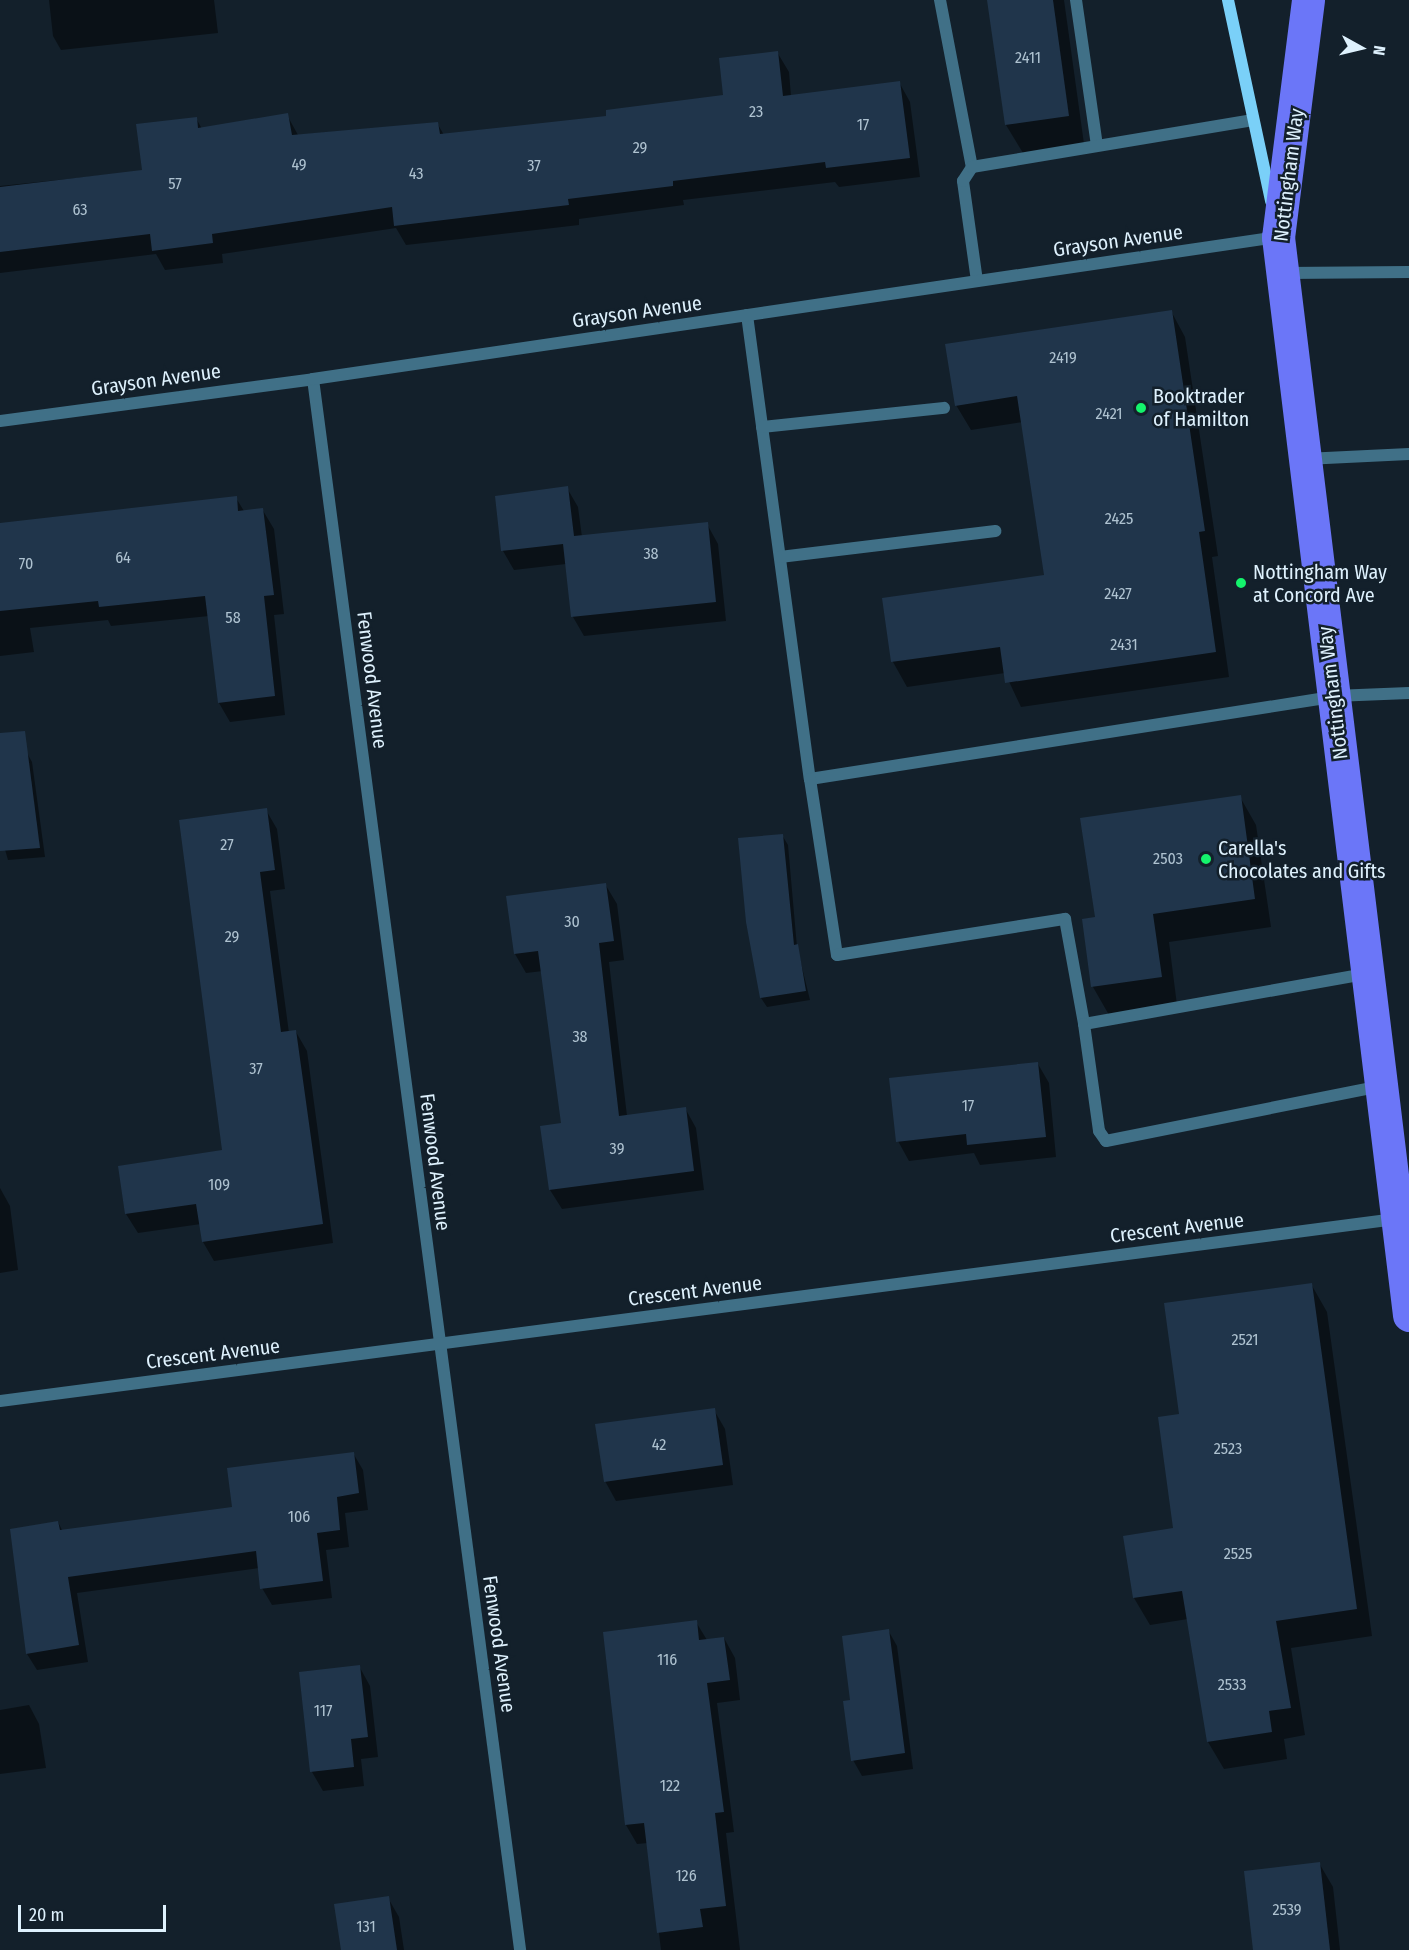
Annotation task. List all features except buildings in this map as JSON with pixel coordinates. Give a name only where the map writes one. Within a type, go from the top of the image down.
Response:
[{"type":"main road","points":[[1228,0],[1278,237]]},
{"type":"main road","name":"Nottingham Way","points":[[1308,0],[1278,237],[1382,1086],[1395,1219],[1409,1315]]},
{"type":"street","points":[[940,0],[972,167],[963,181],[977,281]]},
{"type":"street","points":[[1076,0],[1097,146]]},
{"type":"street","points":[[972,167],[1253,120]]},
{"type":"street","name":"Grayson Avenue","points":[[0,421],[313,379],[1278,237]]},
{"type":"street","points":[[1283,273],[1409,272]]},
{"type":"street","points":[[747,315],[810,779],[837,955],[1065,919],[1100,1131],[1106,1141],[1382,1086]]},
{"type":"street","name":"Fenwood Avenue","points":[[313,379],[520,1950]]},
{"type":"street","points":[[762,427],[944,408]]},
{"type":"street","points":[[1305,459],[1409,454]]},
{"type":"street","points":[[780,557],[995,531]]},
{"type":"street","points":[[810,779],[1333,696],[1409,693]]},
{"type":"street","points":[[1084,1024],[1367,974]]},
{"type":"street","name":"Crescent Avenue","points":[[0,1401],[1395,1219]]},
{"type":"place","name":"Booktrader of Hamilton","points":[[1141,408]]},
{"type":"place","name":"Nottingham Way at Concord Ave","points":[[1241,583]]},
{"type":"place","name":"Carella's Chocolates and Gifts","points":[[1206,859]]}]
